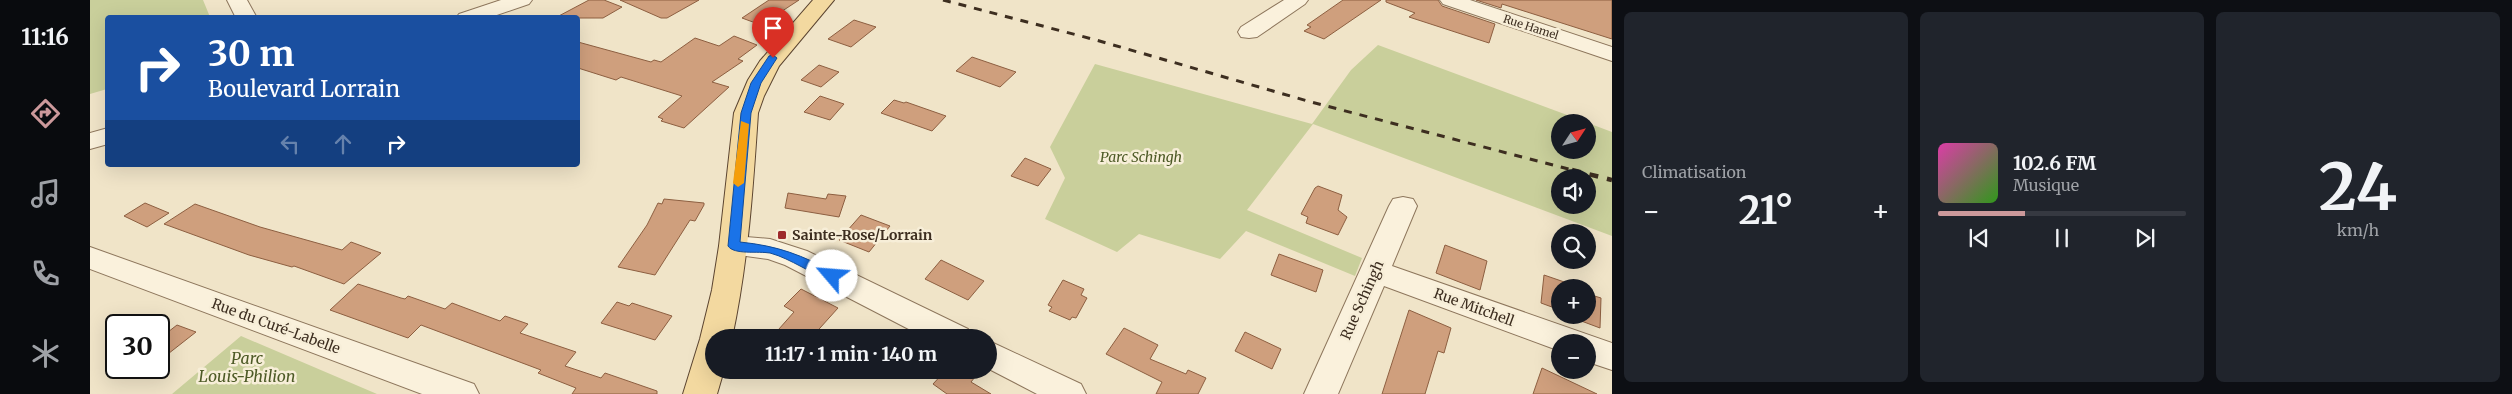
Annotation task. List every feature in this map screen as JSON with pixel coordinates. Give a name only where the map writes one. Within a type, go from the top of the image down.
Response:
[{"type":"main road","points":[[718,329],[728,290],[734,246],[745,120],[750,98],[763,70],[824,0]]},
{"type":"main road","points":[[700,394],[705,376]]},
{"type":"street","points":[[237,0],[245,15]]},
{"type":"street","points":[[475,15],[522,0]]},
{"type":"street","points":[[1249,32],[1298,0]]},
{"type":"street","name":"Rue Hamel","points":[[1450,0],[1612,54]]},
{"type":"street","points":[[90,141],[105,136]]},
{"type":"street","name":"Rue Schingh","points":[[1321,394],[1403,206]]},
{"type":"street","points":[[734,246],[770,249],[796,258],[938,329]]},
{"type":"street","name":"Rue du Curé-Labelle","points":[[90,258],[462,394]]},
{"type":"street","name":"Rue Mitchell","points":[[1375,270],[1551,334]]},
{"type":"street","points":[[1596,351],[1612,357]]},
{"type":"street","points":[[997,358],[1069,394]]},
{"type":"green space","points":[[90,0],[203,0],[209,15],[105,15],[105,90],[90,94]]},
{"type":"green space","name":"Parc Schingh","points":[[1378,45],[1564,114],[1551,114],[1551,159],[1596,159],[1596,126],[1612,132],[1612,236],[1596,230],[1596,224],[1580,224],[1553,214],[1596,214],[1596,169],[1551,169],[1551,213],[1313,124],[1247,210],[1362,258],[1355,276],[1246,231],[1220,259],[1139,234],[1117,252],[1045,219],[1065,178],[1050,147],[1095,64],[1312,124],[1351,70]]},
{"type":"green space","name":"Parc Louis-Philion","points":[[241,336],[377,394],[172,394]]},
{"type":"building","points":[[589,0],[604,0],[622,7],[603,18],[580,18],[580,15],[561,15]]},
{"type":"building","points":[[620,0],[699,0],[667,18],[661,18]]},
{"type":"building","points":[[769,0],[799,0],[761,25],[742,18]]},
{"type":"building","points":[[1343,0],[1381,0],[1324,39],[1304,31],[1311,27],[1307,25]]},
{"type":"building","points":[[1386,0],[1438,0],[1442,6],[1495,24],[1489,43],[1409,17],[1415,13],[1386,2]]},
{"type":"building","points":[[1476,0],[1612,0],[1612,39],[1502,4],[1501,8]]},
{"type":"building","points":[[854,20],[876,27],[851,47],[828,39]]},
{"type":"building","points":[[734,36],[757,45],[738,59],[743,61],[712,82],[729,87],[684,128],[661,121],[663,119],[658,117],[682,96],[621,77],[616,80],[580,69],[580,43],[651,62],[654,60],[661,62],[695,38],[719,46]]},
{"type":"building","points":[[972,57],[1016,72],[1000,87],[956,71]]},
{"type":"building","points":[[819,65],[839,72],[821,87],[801,80]]},
{"type":"building","points":[[820,96],[844,104],[830,120],[804,112]]},
{"type":"building","points":[[894,100],[906,102],[946,116],[932,131],[881,113]]},
{"type":"building","points":[[1025,158],[1051,169],[1038,186],[1011,176]]},
{"type":"building","points":[[1318,186],[1342,195],[1338,210],[1347,217],[1338,235],[1306,223],[1308,217],[1301,214],[1315,188]]},
{"type":"building","points":[[788,193],[826,199],[828,194],[846,196],[839,217],[785,208]]},
{"type":"building","points":[[664,199],[704,203],[704,205],[695,221],[690,220],[655,275],[618,267],[647,225],[658,203],[662,204]]},
{"type":"building","points":[[145,203],[169,213],[147,227],[124,216]]},
{"type":"building","points":[[195,204],[260,227],[342,250],[351,242],[381,253],[344,284],[294,266],[249,255],[164,224]]},
{"type":"building","points":[[861,215],[890,226],[869,252],[839,240]]},
{"type":"building","points":[[1445,245],[1487,261],[1480,290],[1436,273]]},
{"type":"building","points":[[1279,254],[1323,270],[1316,292],[1271,275]]},
{"type":"building","points":[[941,260],[984,281],[968,300],[925,279]]},
{"type":"building","points":[[1544,275],[1556,279],[1551,279],[1551,307],[1541,303]]},
{"type":"building","points":[[1063,280],[1084,289],[1081,295],[1087,298],[1076,318],[1072,317],[1070,320],[1049,311],[1052,307],[1048,305]]},
{"type":"building","points":[[358,284],[405,299],[408,296],[445,309],[452,303],[500,321],[505,316],[528,324],[520,333],[576,352],[565,366],[601,378],[605,373],[657,391],[657,394],[572,394],[576,388],[538,373],[541,370],[421,325],[408,338],[330,310]]},
{"type":"building","points":[[801,289],[838,308],[819,329],[779,329],[794,312],[784,306]]},
{"type":"building","points":[[1596,296],[1601,298],[1600,328],[1589,324],[1596,324]]},
{"type":"building","points":[[617,302],[629,306],[632,303],[672,316],[655,340],[601,323]]},
{"type":"building","points":[[1409,310],[1451,328],[1444,353],[1438,351],[1425,394],[1382,394]]},
{"type":"building","points":[[177,325],[196,332],[170,352],[170,330]]},
{"type":"building","points":[[1124,328],[1158,345],[1150,359],[1186,374],[1188,370],[1206,378],[1198,394],[1156,394],[1162,382],[1106,354]]},
{"type":"building","points":[[1245,332],[1281,349],[1272,369],[1235,351]]},
{"type":"building","points":[[1542,368],[1551,372],[1551,379],[1565,379],[1597,394],[1533,394]]},
{"type":"building","points":[[938,379],[973,379],[971,382],[991,394],[947,394],[933,384]]},
{"type":"railway","points":[[943,0],[1096,40],[1311,102],[1568,169]]},
{"type":"railway","points":[[1596,176],[1612,180]]},
{"type":"slow traffic","points":[[738,183],[744,124]]},
{"type":"place","name":"Sainte-Rose/Lorrain","points":[[782,235]]},
{"type":"route","points":[[773,58],[763,70],[756,83],[746,113],[736,204],[734,246],[770,249],[796,258],[832,276]]}]
